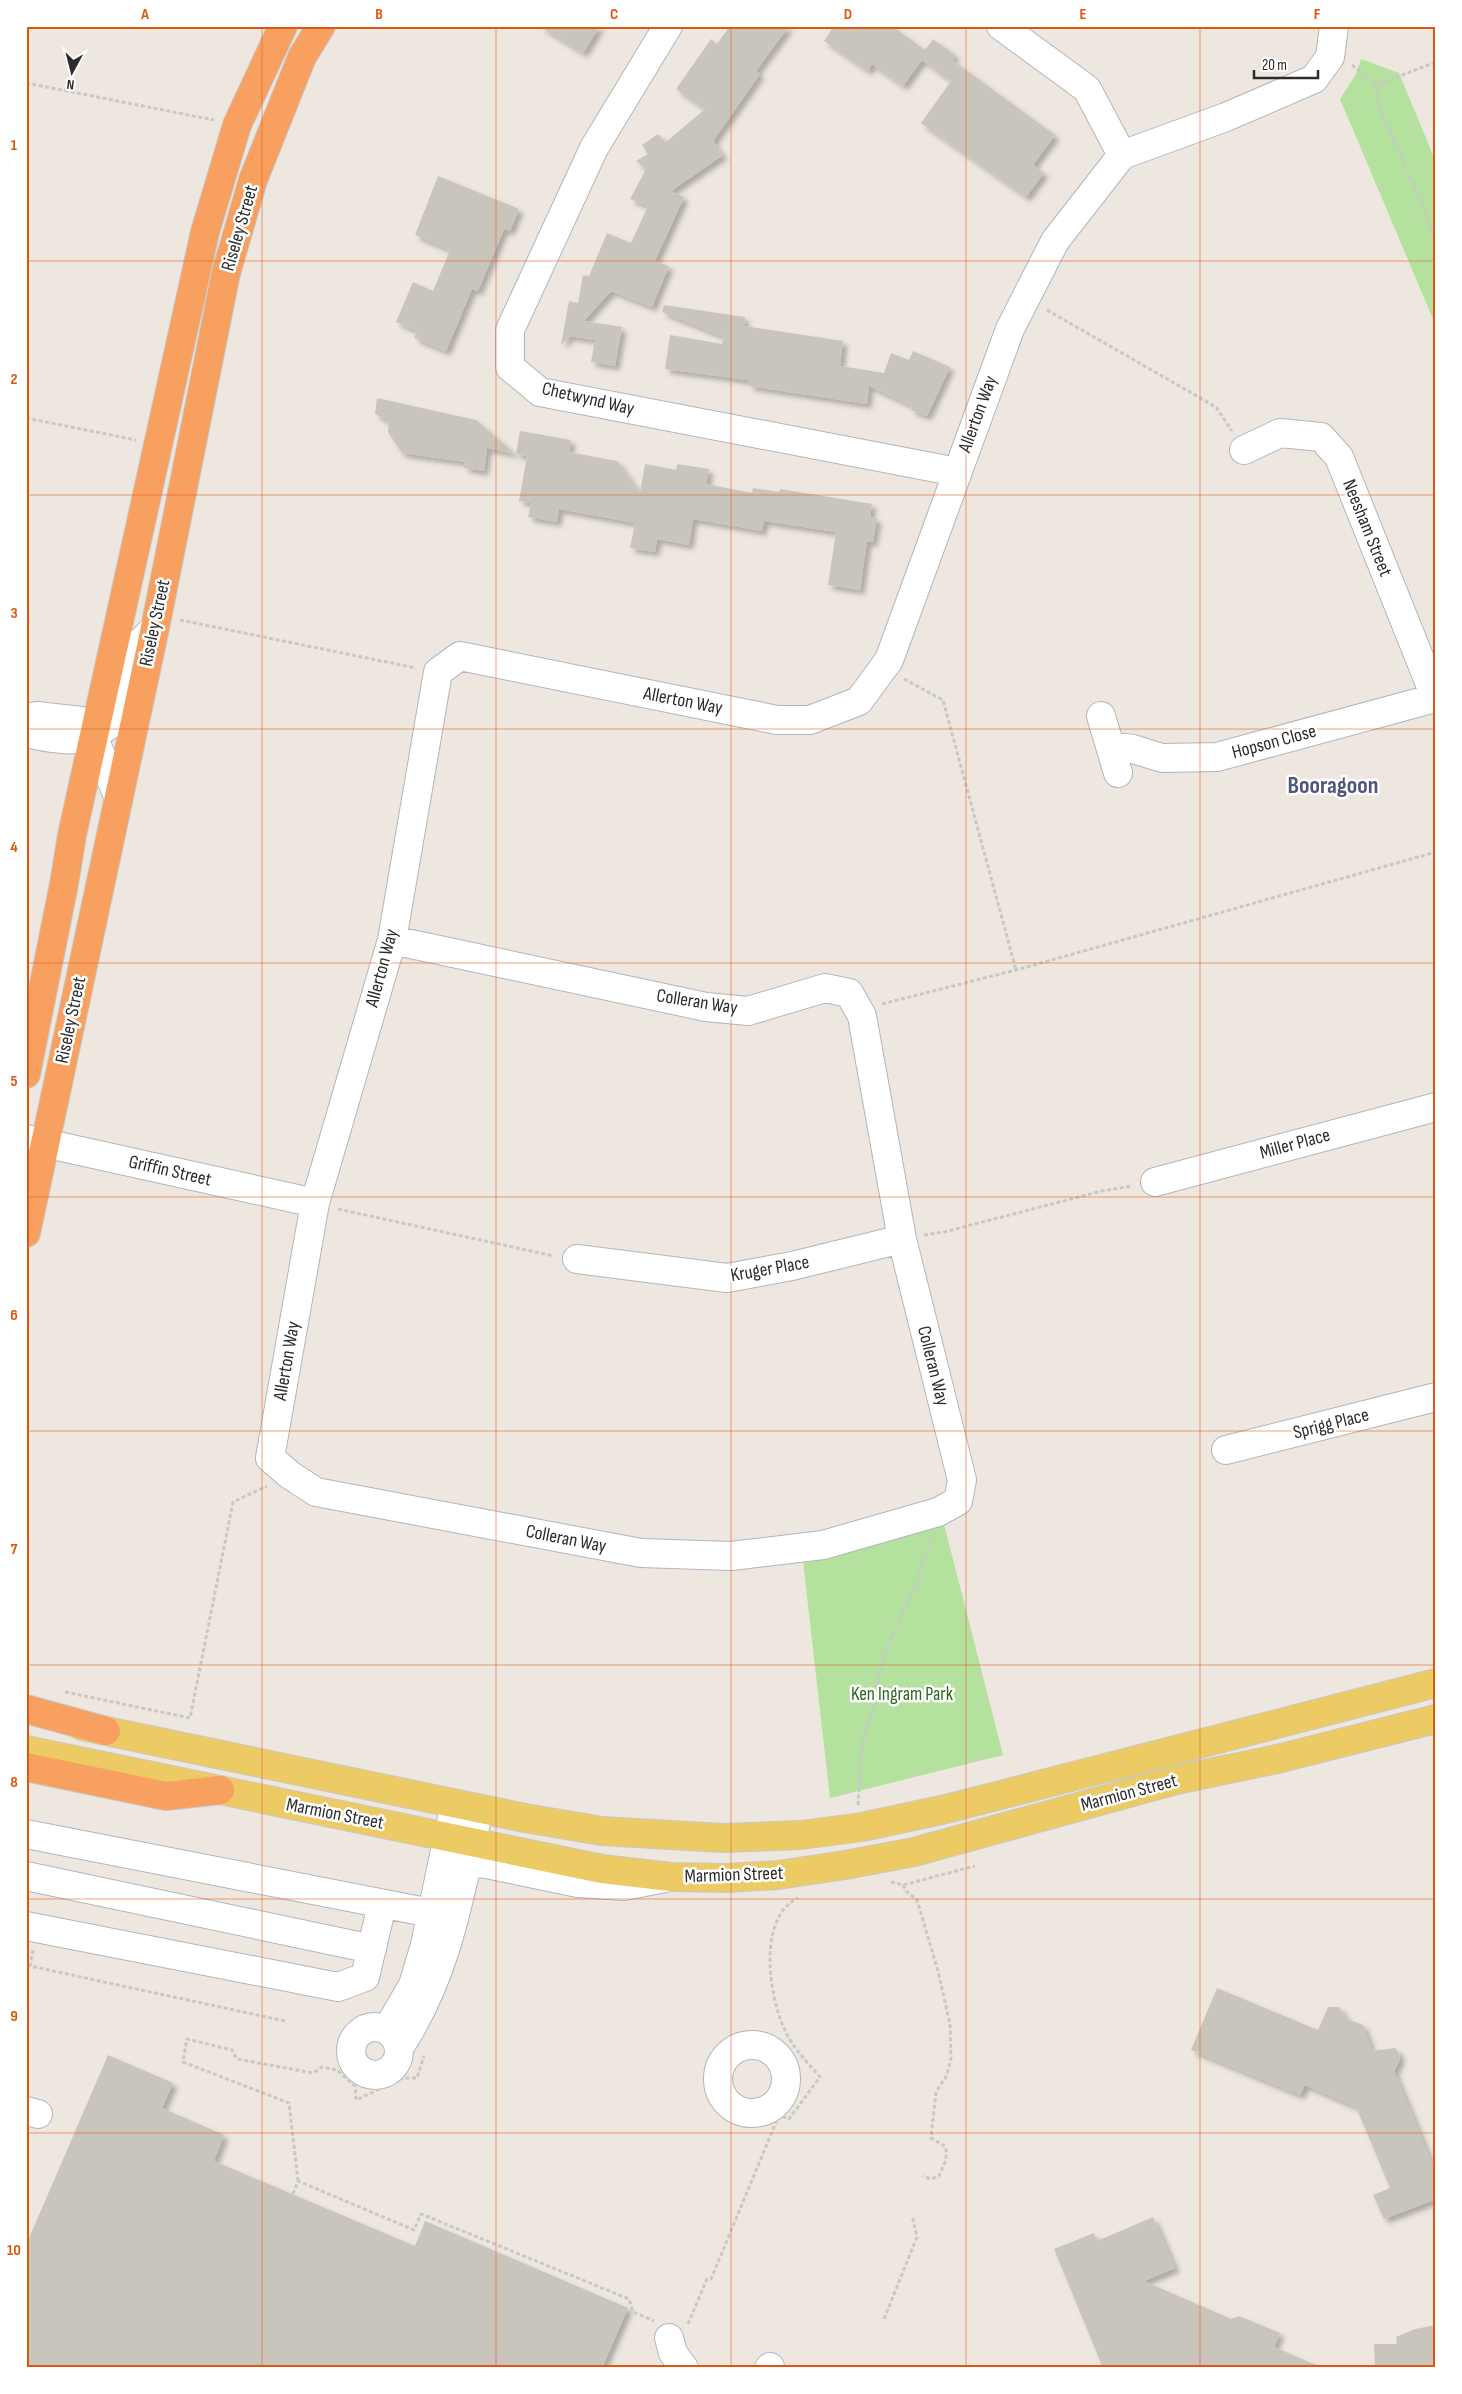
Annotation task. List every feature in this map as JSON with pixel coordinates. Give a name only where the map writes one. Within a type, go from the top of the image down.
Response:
[{"type":"highway","name":"Riseley Street","points":[[26,1074],[93,736],[205,232],[237,125],[282,26]]},
{"type":"highway","name":"Riseley Street","points":[[26,1232],[35,1141],[118,796],[166,624],[226,273],[253,180],[302,57],[321,26]]},
{"type":"highway","points":[[26,1708],[106,1731]]},
{"type":"highway","points":[[26,1767],[166,1796],[220,1790]]},
{"type":"main road","name":"Marmion Street","points":[[26,1715],[467,1807],[602,1831],[659,1836],[723,1838],[802,1835],[862,1827],[946,1809],[1436,1683]]},
{"type":"main road","name":"Marmion Street","points":[[26,1750],[220,1790],[462,1848],[602,1869],[671,1877],[760,1877],[844,1865],[914,1852],[1176,1780],[1277,1759],[1436,1718]]},
{"type":"street","name":"Chetwynd Way","points":[[668,26],[594,148],[510,330],[510,367],[540,392],[957,472]]},
{"type":"street","points":[[1001,26],[1087,89],[1122,155],[1226,117],[1314,79],[1330,57],[1334,26]]},
{"type":"street","name":"Allerton Way","points":[[270,1458],[315,1203],[392,940],[438,672],[460,656],[777,720],[810,720],[859,701],[889,660],[1010,329],[1054,241],[1122,155]]},
{"type":"street","name":"Neesham Street","points":[[1244,450],[1280,433],[1321,437],[1339,457],[1436,699]]},
{"type":"street","points":[[26,732],[33,735],[79,741],[93,736],[117,720],[135,648],[166,624]]},
{"type":"street","name":"Hopson Close","points":[[1110,746],[1132,749],[1162,758],[1217,757],[1436,699]]},
{"type":"street","points":[[26,718],[37,716],[81,721],[93,736],[118,796]]},
{"type":"street","points":[[1101,716],[1118,773]]},
{"type":"street","name":"Colleran Way","points":[[270,1458],[290,1475],[316,1492],[641,1553],[731,1556],[823,1545],[938,1512],[958,1501],[962,1480],[902,1238],[862,1016],[849,993],[824,988],[748,1010],[706,1007],[392,940]]},
{"type":"street","name":"Miller Place","points":[[1155,1182],[1436,1107]]},
{"type":"street","name":"Griffin Street","points":[[35,1141],[315,1203]]},
{"type":"street","name":"Kruger Place","points":[[576,1259],[727,1278],[792,1266],[902,1238]]},
{"type":"street","name":"Sprigg Place","points":[[1226,1450],[1436,1397]]},
{"type":"street","points":[[462,1848],[431,1914],[413,1985],[393,2039],[414,2026],[434,1983],[446,1948],[462,1848],[467,1807]]},
{"type":"street","points":[[26,1834],[431,1914]]},
{"type":"street","points":[[26,1876],[372,1949]]},
{"type":"street","points":[[30,1937],[338,1987],[365,1977],[382,1905]]},
{"type":"street","points":[[671,2328],[673,2353],[684,2368]]},
{"type":"path","points":[[1330,57],[1350,63],[1376,85],[1377,101],[1421,202],[1436,244]]},
{"type":"path","points":[[1376,85],[1436,62]]},
{"type":"path","points":[[26,83],[213,119]]},
{"type":"path","points":[[1026,300],[1216,407],[1244,450]]},
{"type":"path","points":[[26,418],[140,441]]},
{"type":"path","points":[[166,624],[438,672]]},
{"type":"path","points":[[884,668],[943,700],[1016,970]]},
{"type":"path","points":[[862,1016],[888,1002],[1016,970],[1436,852]]},
{"type":"path","points":[[902,1238],[944,1232],[1102,1190],[1155,1182]]},
{"type":"path","points":[[315,1203],[542,1255],[576,1259]]},
{"type":"path","points":[[60,1692],[190,1718],[233,1502],[290,1475]]},
{"type":"path","points":[[857,1798],[862,1744],[877,1695],[878,1679],[884,1657],[914,1590],[938,1512]]},
{"type":"path","points":[[903,1885],[906,1891],[917,1900],[938,1971],[950,2024],[951,2058],[947,2075],[936,2092],[931,2138],[946,2147],[946,2160],[939,2176],[931,2179],[923,2176]]},
{"type":"path","points":[[298,2181],[414,2230],[421,2214],[628,2299],[633,2312],[671,2328],[707,2280],[711,2279],[779,2115],[789,2119],[820,2078],[793,2045],[784,2028],[778,2009],[770,1956],[770,1940],[778,1916],[794,1899],[801,1896]]},
{"type":"path","points":[[30,1937],[30,1966],[285,2021]]},
{"type":"path","points":[[187,2040],[183,2062],[288,2103],[298,2181],[293,2194]]},
{"type":"path","points":[[884,2319],[917,2236],[912,2215]]},
{"type":"green space","points":[[1361,59],[1399,73],[1436,162],[1436,326],[1340,99],[1355,76]]},
{"type":"green space","name":"Ken Ingram Park","points":[[944,1524],[1003,1755],[830,1798],[803,1561]]},
{"type":"building","points":[[539,26],[600,26],[583,53]]},
{"type":"building","points":[[730,26],[789,26],[756,71],[760,74],[713,141],[723,155],[671,191],[684,197],[655,261],[669,266],[652,307],[611,291],[584,321],[622,327],[615,366],[591,362],[595,340],[570,336],[561,345],[569,301],[578,303],[583,275],[589,276],[607,233],[631,243],[648,206],[630,199],[646,169],[636,161],[648,154],[642,145],[658,134],[666,142],[705,109],[676,89],[711,39],[717,44]]},
{"type":"building","points":[[834,26],[892,26],[925,50],[933,39],[955,55],[952,60],[1055,135],[1033,165],[1044,173],[1026,197],[921,123],[951,81],[922,60],[903,86],[872,64],[868,71],[824,41]]},
{"type":"building","points":[[438,176],[519,209],[510,231],[504,229],[478,291],[472,289],[446,351],[414,338],[417,331],[396,322],[413,282],[433,291],[450,250],[415,235]]},
{"type":"building","points":[[664,305],[745,317],[744,326],[843,341],[840,366],[884,373],[891,353],[909,360],[913,351],[950,367],[927,416],[911,410],[912,406],[869,386],[867,404],[749,386],[750,381],[747,380],[665,369],[670,335],[722,344],[724,337],[662,312]]},
{"type":"building","points":[[377,398],[476,420],[515,454],[487,448],[484,471],[464,468],[465,462],[402,453],[388,432],[389,422],[375,414]]},
{"type":"building","points":[[520,431],[571,440],[569,452],[617,461],[640,493],[645,464],[676,470],[677,464],[709,469],[706,484],[752,493],[753,488],[779,492],[780,489],[872,504],[870,517],[877,518],[873,542],[867,541],[860,590],[828,585],[836,532],[764,521],[762,531],[693,519],[689,545],[657,539],[655,552],[630,548],[635,523],[559,509],[557,522],[528,517],[531,503],[519,501],[527,456],[516,454]]},
{"type":"building","points":[[1217,1988],[1318,2030],[1328,2007],[1339,2007],[1347,2019],[1363,2025],[1372,2051],[1395,2048],[1399,2053],[1400,2060],[1394,2071],[1436,2174],[1436,2199],[1384,2219],[1373,2195],[1390,2188],[1356,2107],[1305,2085],[1300,2095],[1191,2050]]},
{"type":"building","points":[[108,2055],[173,2083],[162,2108],[224,2135],[214,2161],[415,2246],[425,2221],[628,2308],[602,2368],[26,2368],[26,2245]]},
{"type":"building","points":[[1153,2217],[1175,2268],[1144,2281],[1231,2319],[1239,2316],[1280,2333],[1274,2347],[1323,2368],[1103,2368],[1054,2249],[1094,2233],[1097,2241]]},
{"type":"building","points":[[1436,2325],[1436,2368],[1375,2368],[1374,2344],[1397,2344],[1396,2337],[1415,2329]]},
{"type":"district","name":"Booragoon","points":[[1333,785]]}]
